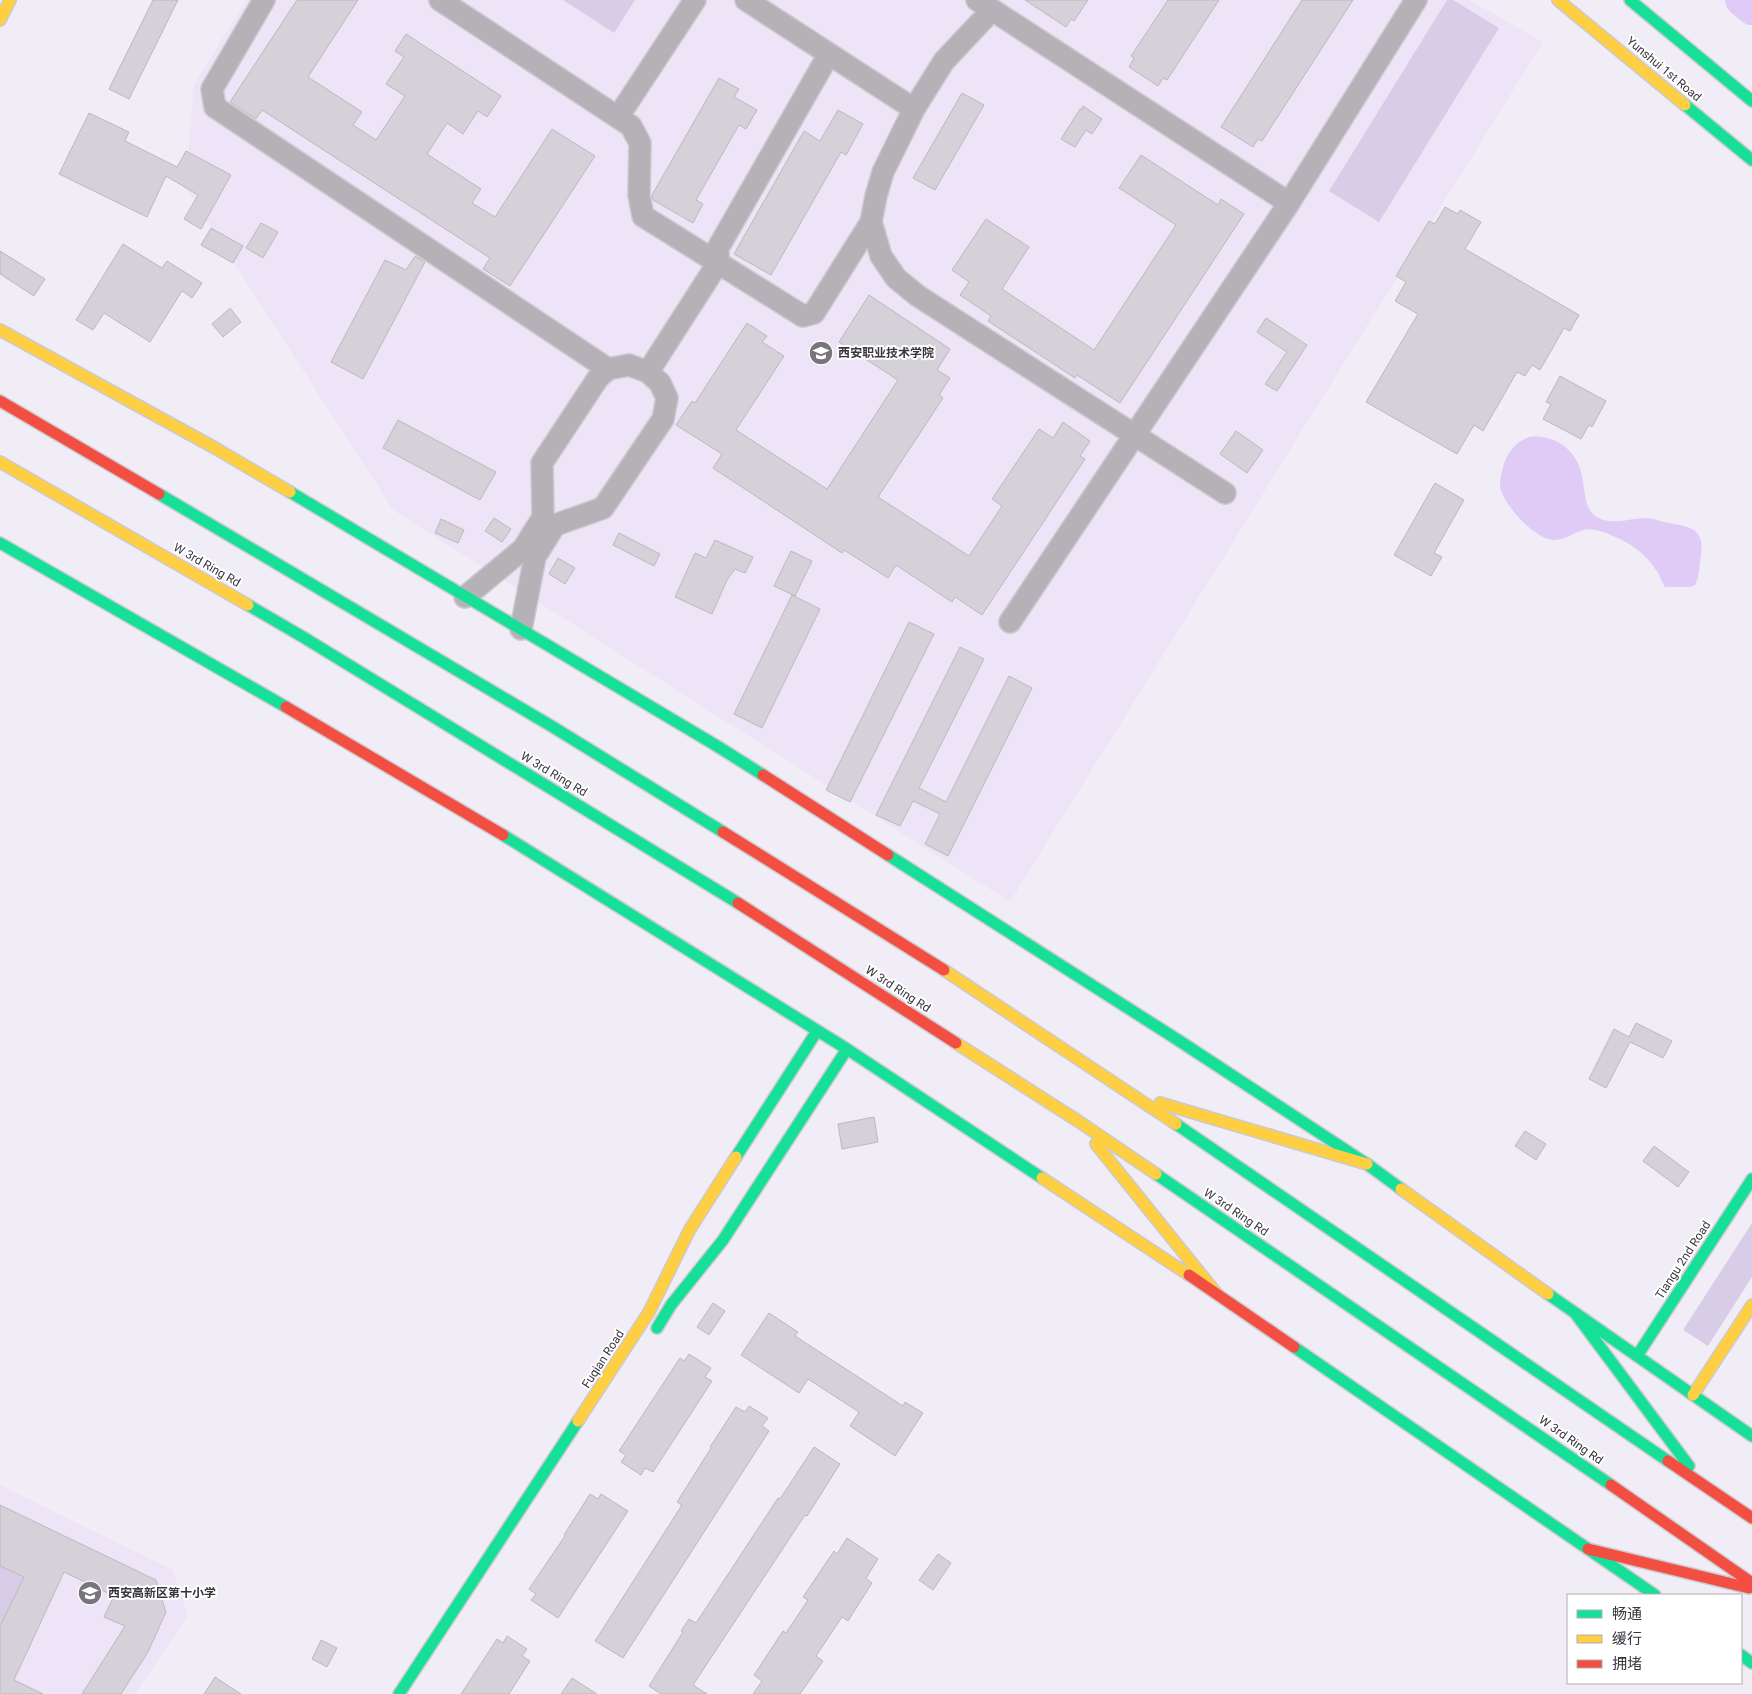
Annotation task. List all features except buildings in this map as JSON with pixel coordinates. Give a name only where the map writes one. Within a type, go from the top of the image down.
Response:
[{"type":"main road","points":[[0,20],[10,0]]},
{"type":"main road","name":"Yunshui 1st Road","points":[[1558,0],[1752,160]]},
{"type":"main road","points":[[1630,0],[1752,101]]},
{"type":"main road","points":[[0,330],[215,448],[717,746],[1178,1040],[1367,1164],[1575,1313],[1752,1436]]},
{"type":"main road","points":[[0,401],[553,727],[932,962],[1135,1096],[1752,1518]]},
{"type":"main road","name":"W 3rd Ring Rd","points":[[0,462],[303,637],[730,898],[1078,1122],[1484,1396],[1752,1583]]},
{"type":"main road","points":[[0,543],[334,735],[526,849],[847,1050],[1216,1293],[1654,1594]]},
{"type":"main road","name":"Fuqian Road","points":[[400,1694],[649,1312],[690,1229],[817,1032]]},
{"type":"main road","points":[[650,1338],[671,1306],[723,1240],[847,1050]]},
{"type":"main road","points":[[1135,1096],[1367,1164]]},
{"type":"main road","points":[[1078,1122],[1216,1293]]},
{"type":"main road","name":"Tiangu 2nd Road","points":[[1637,1356],[1752,1179]]},
{"type":"main road","points":[[1692,1395],[1752,1305]]},
{"type":"main road","points":[[1575,1313],[1701,1483]]},
{"type":"main road","points":[[1588,1549],[1752,1589]]},
{"type":"street","points":[[264,0],[212,89],[215,107],[608,369]]},
{"type":"street","points":[[440,0],[631,126],[640,143],[639,195],[643,216],[803,316],[814,313],[871,222],[883,172],[914,109],[944,61],[984,5],[1290,203]]},
{"type":"street","points":[[618,117],[695,0]]},
{"type":"street","points":[[746,0],[914,109]]},
{"type":"street","points":[[1010,622],[1290,203],[1416,0]]},
{"type":"street","points":[[648,372],[718,263],[718,248],[829,54]]},
{"type":"street","points":[[871,222],[881,256],[896,278],[918,296],[1225,493]]},
{"type":"street","points":[[466,596],[523,549],[543,517],[542,463],[598,378],[608,369],[629,365],[648,372],[660,383],[667,398],[663,419],[603,508],[555,525],[535,556],[521,630]]},
{"type":"shaded area","name":"西安职业技术学院","points":[[246,0],[1470,0],[1543,42],[1010,902],[393,510],[185,187],[194,85]]},
{"type":"shaded area","points":[[563,0],[635,0],[614,33]]},
{"type":"shaded area","points":[[1447,0],[1453,0],[1499,28],[1379,222],[1329,191]]},
{"type":"shaded area","points":[[1529,437],[1554,440],[1562,444],[1574,456],[1581,472],[1590,511],[1600,519],[1620,521],[1650,518],[1694,530],[1701,539],[1702,546],[1699,574],[1695,585],[1690,587],[1665,587],[1655,569],[1642,553],[1607,533],[1588,529],[1554,540],[1539,535],[1531,529],[1510,507],[1500,487],[1503,467],[1509,453],[1516,445]]},
{"type":"shaded area","points":[[1752,1223],[1752,1277],[1708,1346],[1683,1330]]},
{"type":"shaded area","name":"西安高新区第十小学","points":[[0,1485],[173,1570],[188,1616],[135,1694],[0,1694]]},
{"type":"shaded area","points":[[0,1565],[33,1581],[0,1651]]},
{"type":"waterway","points":[[1741,0],[1752,9]]},
{"type":"traffic: fast","points":[[1630,0],[1752,101]]},
{"type":"traffic: fast","points":[[1685,105],[1752,160]]},
{"type":"traffic: fast","points":[[290,492],[763,775]]},
{"type":"traffic: fast","points":[[159,494],[553,727],[723,832]]},
{"type":"traffic: fast","points":[[0,543],[286,707]]},
{"type":"traffic: fast","points":[[248,605],[738,903]]},
{"type":"traffic: fast","points":[[503,835],[847,1049],[1042,1178]]},
{"type":"traffic: fast","points":[[888,855],[1178,1040],[1367,1164],[1401,1189]]},
{"type":"traffic: fast","points":[[736,1157],[817,1031]]},
{"type":"traffic: fast","points":[[657,1328],[671,1305],[723,1240],[847,1049]]},
{"type":"traffic: fast","points":[[1176,1124],[1668,1461]]},
{"type":"traffic: fast","points":[[1156,1174],[1611,1485]]},
{"type":"traffic: fast","points":[[1637,1356],[1752,1179]]},
{"type":"traffic: fast","points":[[1548,1294],[1752,1436]]},
{"type":"traffic: fast","points":[[1575,1313],[1689,1466]]},
{"type":"traffic: fast","points":[[1294,1347],[1654,1594]]},
{"type":"traffic: fast","points":[[399,1694],[578,1421]]},
{"type":"traffic: fast","points":[[1742,1656],[1752,1663]]},
{"type":"traffic: slow","points":[[0,20],[10,0]]},
{"type":"traffic: slow","points":[[1558,0],[1685,105]]},
{"type":"traffic: slow","points":[[0,330],[215,448],[290,492]]},
{"type":"traffic: slow","points":[[0,462],[248,605]]},
{"type":"traffic: slow","points":[[944,970],[1176,1124]]},
{"type":"traffic: slow","points":[[956,1043],[1078,1121],[1156,1174]]},
{"type":"traffic: slow","points":[[1160,1103],[1367,1164]]},
{"type":"traffic: slow","points":[[1096,1144],[1216,1293]]},
{"type":"traffic: slow","points":[[578,1421],[649,1312],[690,1229],[736,1157]]},
{"type":"traffic: slow","points":[[1042,1178],[1189,1275]]},
{"type":"traffic: slow","points":[[1401,1189],[1548,1294]]},
{"type":"traffic: slow","points":[[1693,1395],[1752,1305]]},
{"type":"traffic: jam","points":[[0,401],[159,494]]},
{"type":"traffic: jam","points":[[286,707],[503,835]]},
{"type":"traffic: jam","points":[[763,775],[888,855]]},
{"type":"traffic: jam","points":[[723,832],[944,970]]},
{"type":"traffic: jam","points":[[738,903],[956,1043]]},
{"type":"traffic: jam","points":[[1189,1275],[1294,1347]]},
{"type":"traffic: jam","points":[[1668,1461],[1752,1518]]},
{"type":"traffic: jam","points":[[1611,1485],[1752,1583]]},
{"type":"traffic: jam","points":[[1588,1549],[1749,1588]]},
{"type":"place","name":"西安职业技术学院","points":[[821,353]]},
{"type":"place","name":"西安高新区第十小学","points":[[90,1593]]}]
